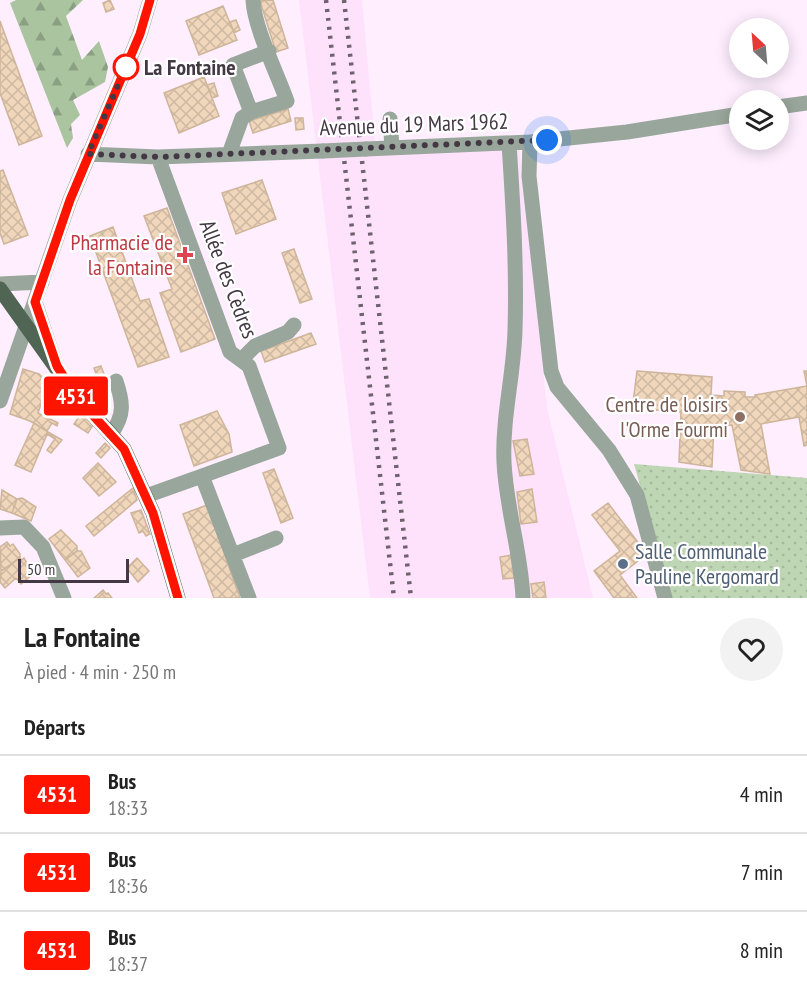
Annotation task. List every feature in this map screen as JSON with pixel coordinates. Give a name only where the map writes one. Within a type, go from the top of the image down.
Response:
[{"type":"main road","points":[[0,286],[77,398],[124,449],[146,496],[178,598]]},
{"type":"street","points":[[0,401],[88,154],[140,34],[150,0]]},
{"type":"street","points":[[230,154],[242,118],[252,112],[287,101],[253,10],[253,0]]},
{"type":"street","points":[[252,112],[234,65],[269,51]]},
{"type":"street","points":[[789,105],[807,103]]},
{"type":"street","name":"Avenue du 19 Mars 1962","points":[[88,154],[158,157],[530,142],[627,132],[729,116]]},
{"type":"street","points":[[390,119],[392,147]]},
{"type":"street","points":[[530,142],[530,186],[551,371],[557,387],[609,450],[637,495],[665,598]]},
{"type":"street","points":[[509,143],[514,199],[515,330],[503,435],[504,465],[522,566],[523,598]]},
{"type":"street","name":"Allée des Cèdres","points":[[158,157],[230,352],[249,366],[279,448],[201,476]]},
{"type":"street","points":[[0,286],[42,282]]},
{"type":"street","points":[[35,302],[57,366]]},
{"type":"street","points":[[241,360],[255,346],[288,332],[294,325]]},
{"type":"street","points":[[111,434],[118,424],[124,403],[116,381]]},
{"type":"street","points":[[146,496],[201,476],[249,598]]},
{"type":"street","points":[[0,528],[24,527],[37,538],[64,598]]},
{"type":"street","points":[[233,555],[276,538]]},
{"type":"shaded area","points":[[299,0],[362,0],[376,154],[519,146],[547,408],[593,598],[370,598]]},
{"type":"green space","points":[[16,0],[83,0],[66,16],[82,60],[99,41],[108,67],[105,82],[73,100],[80,115],[71,124],[73,138],[67,148],[10,3]]},
{"type":"green space","points":[[634,464],[807,478],[807,598],[672,598]]},
{"type":"building","points":[[110,0],[114,9],[106,12],[103,3]]},
{"type":"building","points":[[273,0],[288,48],[276,52],[260,1]]},
{"type":"building","points":[[223,6],[237,40],[199,55],[186,21]]},
{"type":"building","points":[[236,20],[240,30],[234,33],[230,22]]},
{"type":"building","points":[[0,21],[42,136],[19,145],[0,93]]},
{"type":"building","points":[[204,77],[219,116],[179,133],[164,93]]},
{"type":"building","points":[[214,83],[218,96],[212,98],[207,85]]},
{"type":"building","points":[[288,109],[291,121],[253,133],[249,121]]},
{"type":"building","points":[[295,118],[303,118],[304,129],[296,130]]},
{"type":"building","points":[[3,170],[28,235],[4,244],[0,233],[0,171]]},
{"type":"building","points":[[262,180],[276,219],[236,234],[222,193]]},
{"type":"building","points":[[167,208],[215,339],[181,352],[160,293],[172,289],[144,216]]},
{"type":"building","points":[[113,227],[140,301],[149,299],[169,357],[138,367],[90,236]]},
{"type":"building","points":[[294,249],[312,299],[300,303],[282,253]]},
{"type":"building","points":[[311,333],[316,344],[265,362],[261,351]]},
{"type":"building","points":[[101,366],[104,374],[97,377],[94,368]]},
{"type":"building","points":[[23,369],[39,374],[48,383],[38,413],[58,423],[57,426],[52,423],[47,431],[30,421],[10,414]]},
{"type":"building","points":[[637,371],[712,377],[711,395],[724,396],[724,391],[745,392],[745,397],[755,397],[755,395],[807,386],[807,445],[804,446],[799,417],[761,424],[770,474],[741,470],[732,425],[714,426],[712,467],[679,462],[681,412],[644,409],[644,405],[633,403]]},
{"type":"building","points":[[217,411],[229,434],[232,452],[194,466],[180,425]]},
{"type":"building","points":[[81,414],[93,425],[88,433],[74,424]]},
{"type":"building","points":[[34,423],[48,432],[31,472],[15,465]]},
{"type":"building","points":[[48,432],[62,440],[51,453],[47,450],[55,439],[47,434]]},
{"type":"building","points":[[527,439],[534,474],[520,476],[513,441]]},
{"type":"building","points":[[105,443],[110,448],[101,458],[96,453]]},
{"type":"building","points":[[98,463],[116,482],[99,496],[83,478]]},
{"type":"building","points":[[274,469],[293,518],[281,523],[263,473]]},
{"type":"building","points":[[133,488],[137,500],[94,536],[86,526]]},
{"type":"building","points":[[532,489],[537,522],[521,524],[517,492]]},
{"type":"building","points":[[2,490],[17,499],[12,513],[0,509]]},
{"type":"building","points":[[22,498],[36,507],[31,521],[12,513],[17,499]]},
{"type":"building","points":[[608,503],[647,554],[620,575],[637,598],[614,598],[594,571],[620,551],[592,515]]},
{"type":"building","points":[[207,505],[240,598],[214,598],[183,514]]},
{"type":"building","points":[[141,510],[150,534],[146,536],[143,531],[139,533],[131,513]]},
{"type":"building","points":[[61,530],[77,546],[77,551],[65,560],[49,539]]},
{"type":"building","points":[[7,542],[10,546],[13,544],[20,558],[1,571],[0,547]]},
{"type":"building","points":[[77,551],[81,551],[90,568],[78,577],[65,560]]},
{"type":"building","points":[[511,555],[514,578],[503,579],[500,557]]},
{"type":"building","points":[[20,558],[22,560],[24,558],[33,574],[21,584],[16,578],[5,588],[0,582],[1,571]]},
{"type":"building","points":[[137,558],[149,571],[138,582],[127,568]]},
{"type":"building","points":[[544,582],[546,598],[533,598],[531,584]]},
{"type":"building","points":[[103,590],[112,598],[94,598]]},
{"type":"railway","points":[[326,0],[394,598]]},
{"type":"railway","points":[[344,0],[411,598]]},
{"type":"bus line","name":"4531","points":[[150,0],[140,34],[70,200],[35,302],[57,366],[77,398],[124,449],[153,513],[178,598]]},
{"type":"place","name":"La Fontaine","points":[[126,67]]},
{"type":"place","name":"Pharmacie de la Fontaine","points":[[185,255]]},
{"type":"place","name":"Centre de loisirs l'Orme Fourmi","points":[[740,417]]},
{"type":"place","name":"Salle Communale Pauline Kergomard","points":[[623,564]]},
{"type":"route","points":[[126,67],[88,154],[158,157],[456,146],[547,140]]}]
